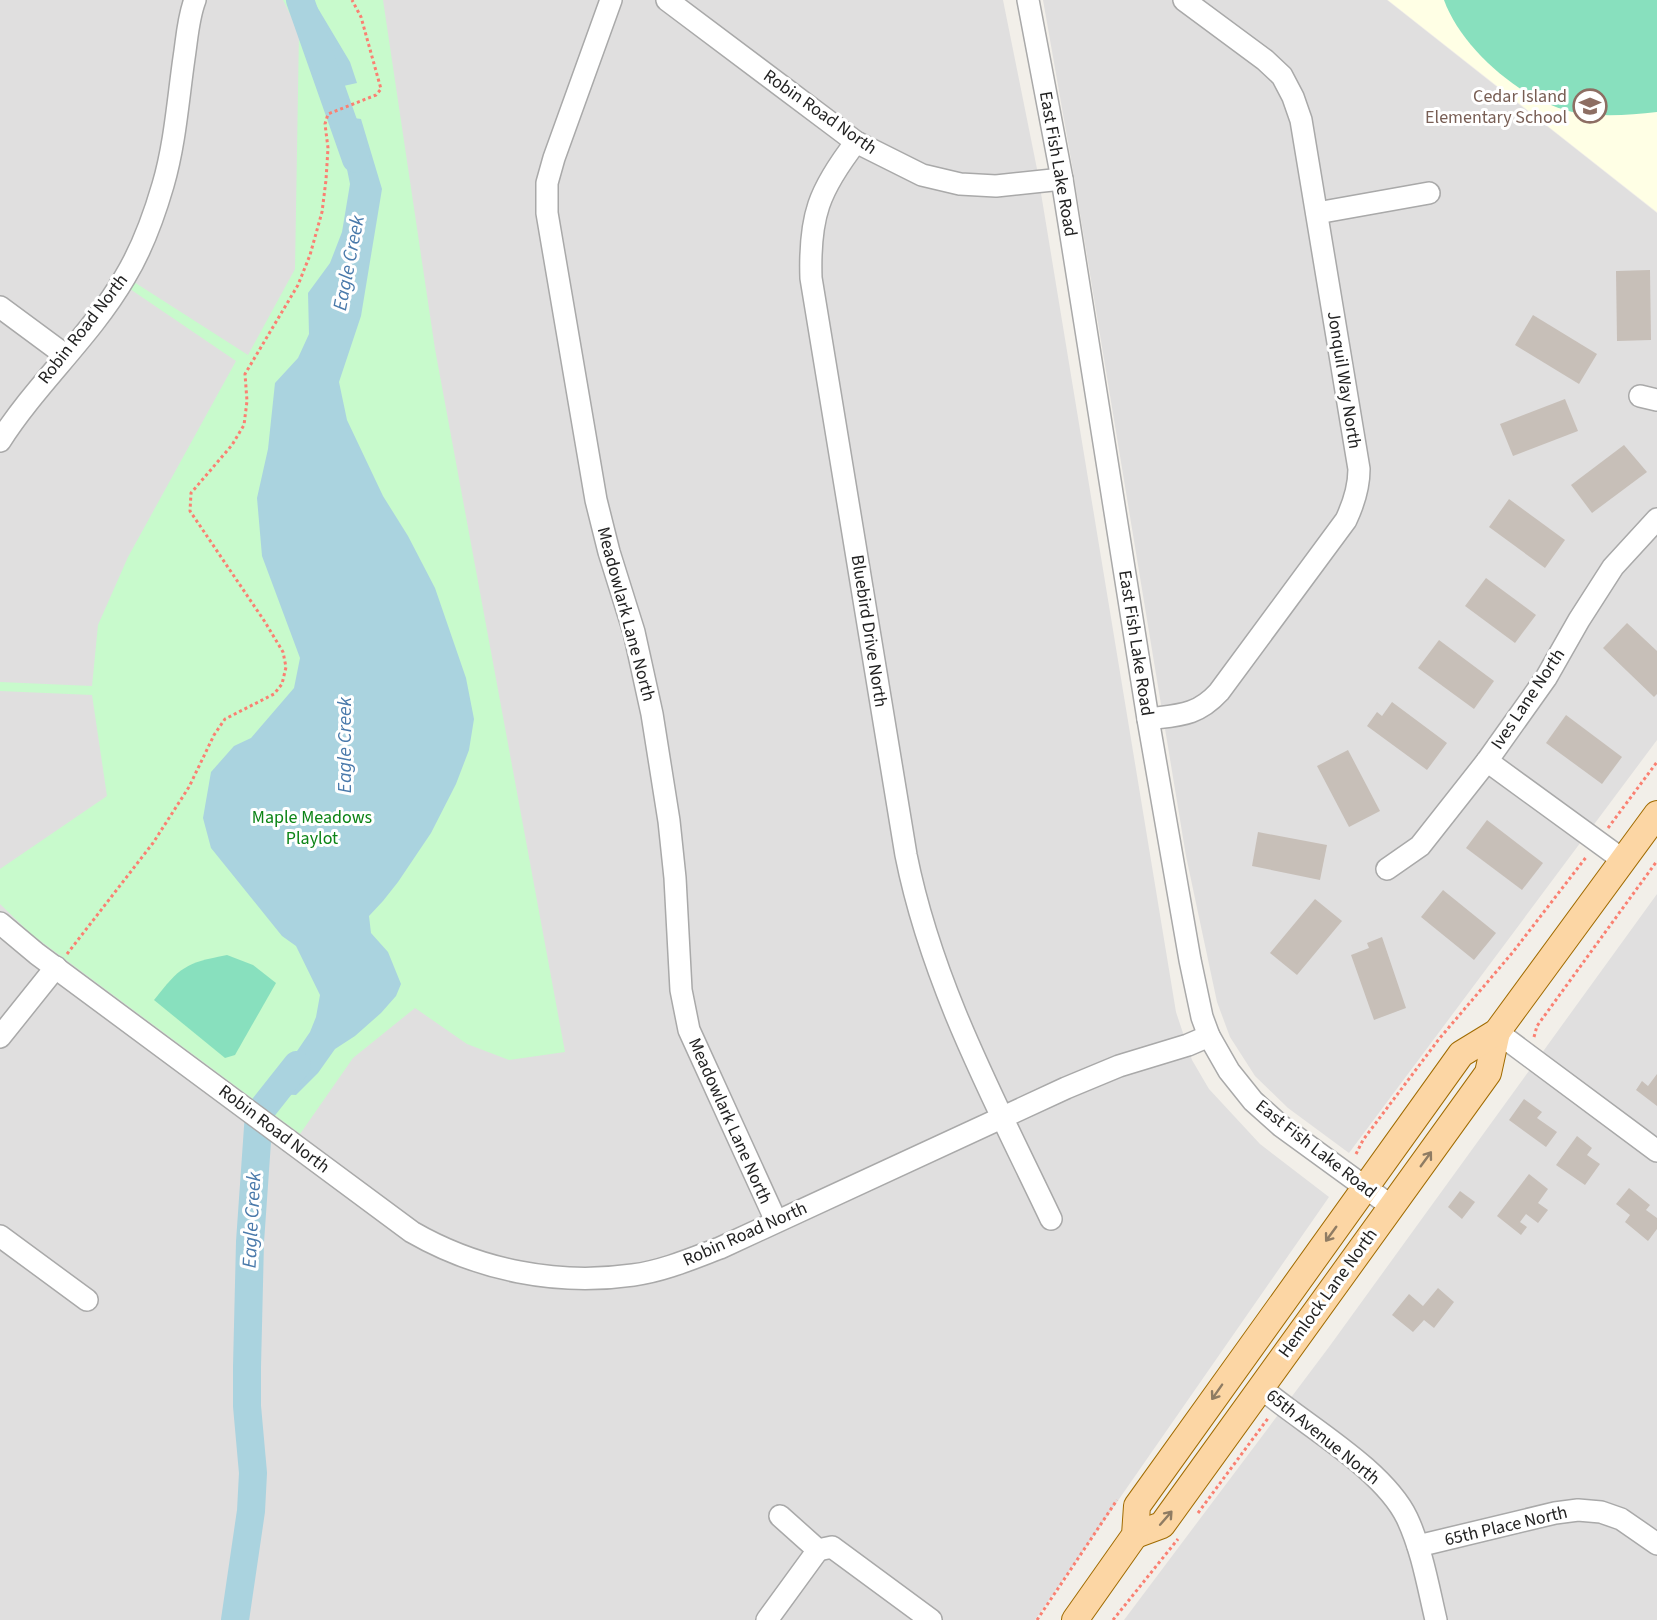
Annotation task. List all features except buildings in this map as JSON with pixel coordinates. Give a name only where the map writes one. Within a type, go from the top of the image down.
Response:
[{"type":"main road","name":"Hemlock Lane North","points":[[1497,1032],[1488,1073],[1162,1525],[1135,1535],[1137,1506],[1365,1186],[1461,1054],[1497,1032],[1657,814]]},
{"type":"main road","points":[[1075,1620],[1135,1535]]},
{"type":"street","name":"Robin Road North","points":[[0,441],[39,387],[104,308],[124,278],[147,232],[164,183],[174,132],[189,24],[195,0]]},
{"type":"street","name":"Meadowlark Lane North","points":[[611,0],[554,158],[547,183],[546,213],[596,500],[609,552],[634,632],[652,714],[669,821],[675,878],[681,990],[689,1030],[776,1221]]},
{"type":"street","name":"Robin Road North","points":[[667,0],[856,142],[922,175],[960,184],[1006,185],[1062,179]]},
{"type":"street","name":"East Fish Lake Road","points":[[1028,0],[1062,179],[1148,719],[1202,1017],[1209,1036],[1229,1071],[1253,1101],[1281,1126],[1391,1206]]},
{"type":"street","name":"Jonquil Way North","points":[[1148,719],[1186,715],[1210,702],[1339,530],[1354,504],[1359,486],[1359,469],[1317,213],[1301,120],[1293,96],[1282,76],[1265,60],[1184,0]]},
{"type":"street","name":"Bluebird Drive North","points":[[856,142],[841,162],[819,201],[811,231],[811,278],[914,896],[932,956],[950,1003],[1051,1220]]},
{"type":"street","points":[[1317,213],[1429,193]]},
{"type":"street","points":[[0,307],[65,355]]},
{"type":"street","name":"Ives Lane North","points":[[1387,869],[1420,846],[1487,761],[1546,678],[1613,567],[1657,519]]},
{"type":"street","points":[[1487,761],[1623,860]]},
{"type":"street","name":"Robin Road North","points":[[0,923],[56,968],[412,1232],[460,1255],[502,1269],[547,1276],[590,1278],[633,1275],[677,1265],[720,1248],[1002,1116],[1119,1066],[1188,1045],[1209,1036]]},
{"type":"street","points":[[0,1037],[56,968]]},
{"type":"street","points":[[1497,1032],[1657,1151]]},
{"type":"street","points":[[0,1236],[87,1300]]},
{"type":"street","name":"65th Avenue North","points":[[1260,1387],[1362,1465],[1388,1490],[1406,1516],[1418,1546],[1436,1620]]},
{"type":"street","name":"65th Place North","points":[[1418,1546],[1555,1513],[1578,1510],[1601,1512],[1620,1519],[1657,1544]]},
{"type":"street","points":[[780,1516],[818,1550]]},
{"type":"street","points":[[767,1620],[818,1550],[832,1547],[931,1620]]},
{"type":"path","points":[[56,968],[153,843],[189,787],[214,735],[225,719],[274,694],[282,684],[286,667],[283,652],[190,511],[192,493],[232,445],[244,425],[247,401],[245,374],[298,285],[310,255],[322,212],[328,148],[325,124],[328,114],[376,95],[381,89],[361,17],[352,0]]},
{"type":"path","points":[[1607,830],[1657,762]]},
{"type":"path","points":[[1356,1154],[1362,1140],[1439,1039],[1513,952],[1587,856]]},
{"type":"shaded area","points":[[0,0],[1003,0],[1037,169],[1176,1012],[1192,1060],[1209,1089],[1260,1144],[1329,1197],[1035,1620],[0,1620]]},
{"type":"shaded area","points":[[1043,0],[1387,0],[1657,213],[1657,740],[1349,1153],[1288,1108],[1255,1076],[1230,1037],[1217,1002],[1186,856]]},
{"type":"shaded area","name":"Cedar Island Elementary School","points":[[1388,0],[1657,0],[1657,212]]},
{"type":"shaded area","points":[[1657,894],[1657,1620],[1124,1620],[1329,1347]]},
{"type":"green space","name":"Maple Meadows Playlot","points":[[283,0],[383,0],[435,349],[565,1052],[509,1060],[467,1044],[415,1008],[353,1058],[300,1134],[31,934],[0,904],[0,869],[107,796],[92,695],[0,691],[0,682],[92,686],[98,625],[128,557],[236,361],[130,289],[134,282],[248,355],[295,269],[299,32]]},
{"type":"green space","name":"Cedar Island Elementary School","points":[[1444,0],[1657,0],[1657,112],[1618,115],[1578,113],[1537,99],[1498,72],[1480,55],[1453,19]]},
{"type":"green space","points":[[227,955],[253,965],[276,983],[235,1055],[225,1058],[154,1000],[170,980],[185,968]]},
{"type":"water","points":[[295,0],[313,0],[350,62],[357,83],[325,90],[306,50],[303,17]]},
{"type":"water","points":[[354,118],[361,119],[382,189],[361,316],[339,382],[347,420],[383,496],[408,536],[435,588],[466,678],[474,719],[469,750],[456,784],[431,833],[398,882],[369,916],[371,933],[388,952],[401,984],[396,996],[355,1036],[335,1049],[318,1073],[296,1095],[275,1094],[275,1074],[295,1054],[310,1032],[316,1017],[320,995],[296,946],[282,936],[211,848],[203,818],[211,772],[234,746],[251,738],[294,688],[300,658],[262,556],[257,498],[268,449],[275,383],[298,358],[309,334],[308,293],[330,263],[342,232],[350,184],[338,125]]},
{"type":"waterway","name":"Eagle Creek","points":[[300,0],[356,159]]},
{"type":"waterway","name":"Eagle Creek","points":[[235,1620],[251,1511],[253,1473],[247,1406],[247,1367],[250,1242],[259,1113],[297,1065]]},
{"type":"place","name":"Cedar Island Elementary School","points":[[1590,106]]}]
